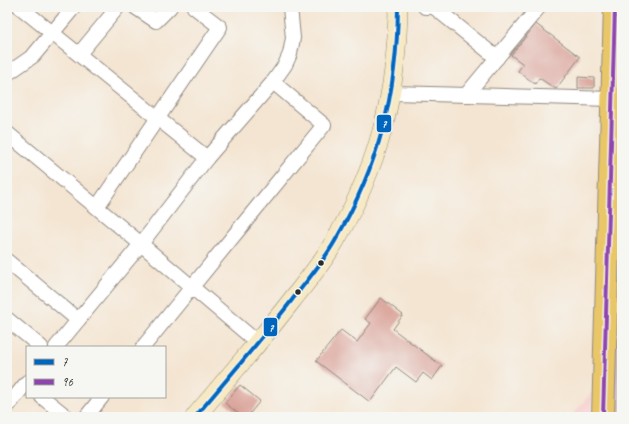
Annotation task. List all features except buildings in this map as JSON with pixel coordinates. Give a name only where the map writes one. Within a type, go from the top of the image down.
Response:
[{"type":"main road","points":[[603,417],[614,308],[612,246],[613,100],[618,72],[615,7]]},
{"type":"street","points":[[20,7],[207,158]]},
{"type":"street","points":[[7,74],[33,56],[74,7]]},
{"type":"street","points":[[79,54],[118,7]]},
{"type":"street","points":[[135,7],[156,21],[170,7]]},
{"type":"street","points":[[97,207],[220,27],[194,7]]},
{"type":"street","points":[[57,346],[142,244],[207,158],[273,82],[290,54],[293,38],[290,7]]},
{"type":"street","points":[[199,416],[316,270],[335,242],[370,168],[382,133],[392,93],[398,39],[398,7]]},
{"type":"street","points":[[425,7],[434,7],[497,58]]},
{"type":"street","points":[[466,95],[539,7]]},
{"type":"street","points":[[144,346],[191,286],[324,125],[273,82]]},
{"type":"street","points":[[392,93],[613,100]]},
{"type":"street","points":[[7,133],[142,244],[258,343]]},
{"type":"street","points":[[7,261],[78,320]]},
{"type":"street","points":[[7,319],[40,346]]},
{"type":"street","points":[[7,407],[26,385]]},
{"type":"street","points":[[43,398],[67,417]]},
{"type":"street","points":[[86,417],[101,398]]},
{"type":"shaded area","points":[[622,308],[622,417],[613,417],[616,316]]},
{"type":"shaded area","points":[[592,392],[591,417],[571,417]]},
{"type":"transit line","name":"7","points":[[195,417],[315,271],[335,241],[350,213],[374,157],[383,128],[394,70],[398,7]]},
{"type":"transit line","name":"96","points":[[603,417],[615,7]]}]
